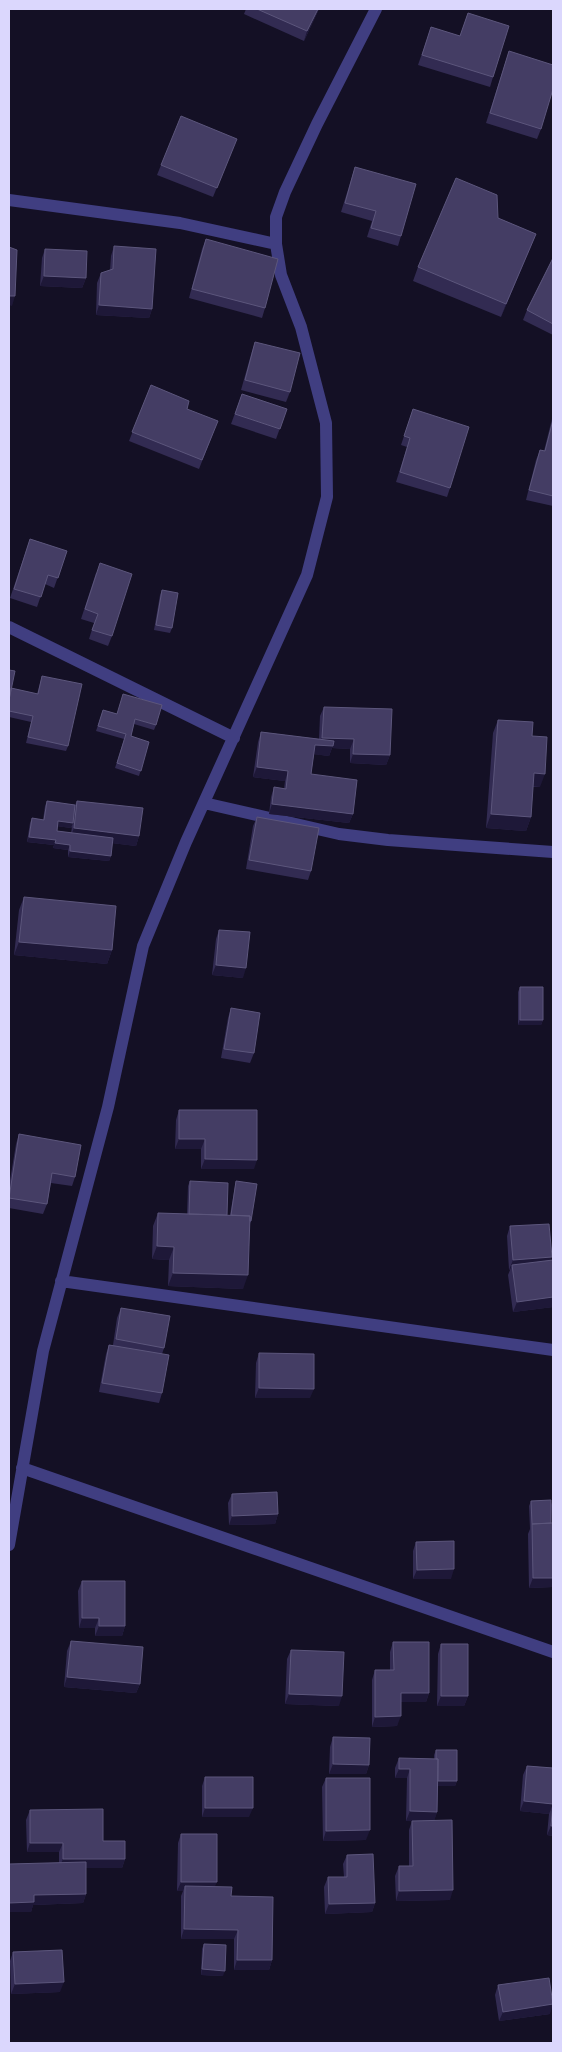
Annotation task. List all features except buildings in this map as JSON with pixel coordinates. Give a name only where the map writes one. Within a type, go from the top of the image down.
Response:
[{"type":"street","points":[[9,1545],[42,1351],[108,1107],[143,946],[204,803],[308,575],[327,497],[326,423],[301,328],[281,275],[276,244],[276,217],[285,192],[376,9]]},
{"type":"street","points":[[9,200],[180,223],[276,244]]},
{"type":"street","points":[[9,627],[234,738]]},
{"type":"street","points":[[204,803],[339,834],[388,840],[553,852]]},
{"type":"street","points":[[62,1281],[553,1350]]},
{"type":"street","points":[[22,1468],[553,1652]]}]
